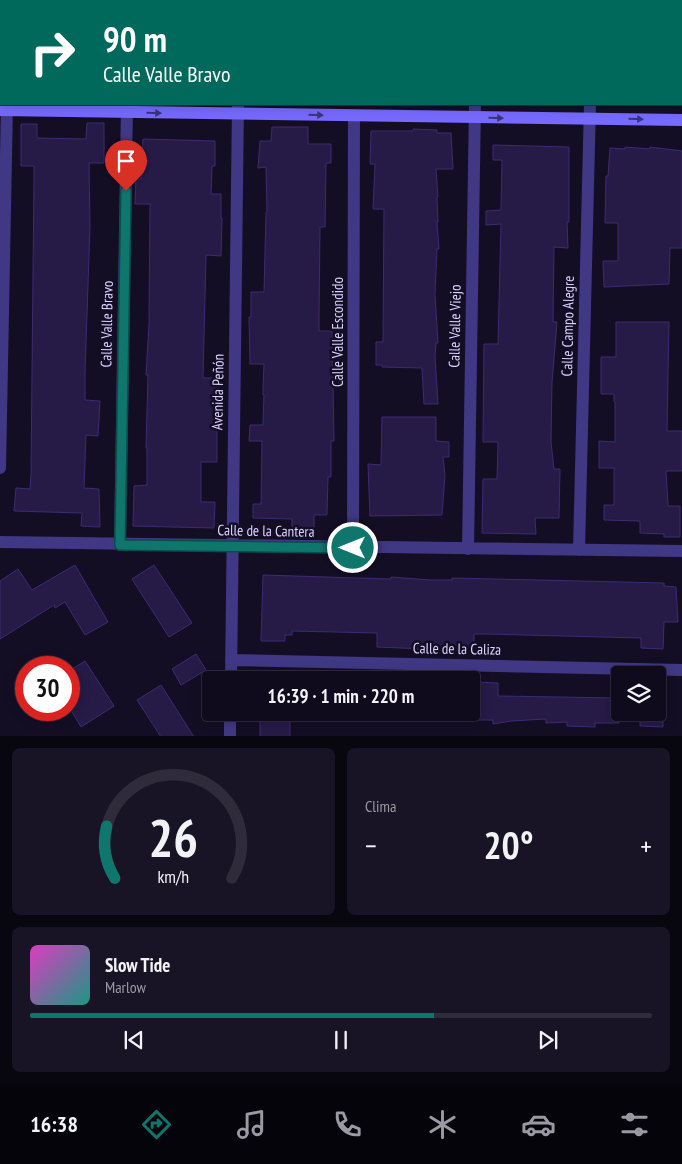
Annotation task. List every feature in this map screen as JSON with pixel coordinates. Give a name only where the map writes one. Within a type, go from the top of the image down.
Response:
[{"type":"street","name":"Calle Valle Viejo","points":[[468,549],[475,105]]},
{"type":"street","name":"Calle Campo Alegre","points":[[580,550],[590,105]]},
{"type":"street","points":[[0,468],[5,108],[238,109],[354,116],[682,120]]},
{"type":"street","name":"Calle Valle Bravo","points":[[120,545],[127,108]]},
{"type":"street","name":"Avenida Peñón","points":[[231,671],[238,109]]},
{"type":"street","name":"Calle Valle Escondido","points":[[353,548],[354,116]]},
{"type":"street","name":"Calle de la Cantera","points":[[0,542],[682,551]]},
{"type":"street","name":"Calle de la Caliza","points":[[231,660],[682,670]]},
{"type":"street","points":[[230,721],[230,736]]},
{"type":"building","points":[[87,123],[104,123],[104,163],[89,163],[90,226],[85,373],[85,400],[100,401],[98,436],[86,435],[84,488],[99,489],[100,527],[81,526],[82,513],[14,511],[16,488],[30,489],[31,474],[34,166],[21,166],[21,124],[37,124],[37,138],[86,139]]},
{"type":"building","points":[[272,127],[308,127],[308,144],[331,144],[331,163],[326,163],[325,227],[320,227],[319,331],[332,331],[334,441],[331,441],[331,477],[328,477],[327,515],[314,515],[314,528],[311,527],[311,530],[292,530],[292,519],[253,518],[253,504],[261,504],[262,441],[249,441],[250,425],[263,425],[264,364],[250,364],[249,317],[251,317],[251,292],[264,292],[267,212],[266,167],[258,168],[260,141],[271,141]]},
{"type":"building","points":[[413,129],[437,130],[437,133],[451,133],[453,169],[436,169],[439,249],[437,249],[435,294],[438,343],[436,343],[435,356],[438,404],[424,404],[422,368],[382,367],[382,365],[376,365],[376,342],[383,342],[384,209],[373,209],[375,164],[370,164],[371,131],[413,131]]},
{"type":"building","points":[[143,139],[215,141],[215,166],[212,166],[211,194],[221,194],[221,256],[206,255],[203,378],[218,378],[219,428],[217,427],[217,462],[201,462],[201,502],[215,502],[214,528],[133,526],[134,486],[147,485],[148,375],[146,375],[149,324],[150,204],[135,204],[136,179],[141,179]]},
{"type":"building","points":[[493,145],[569,147],[568,248],[554,247],[553,322],[557,322],[552,382],[551,442],[554,469],[560,469],[559,518],[535,518],[536,534],[482,533],[483,479],[497,479],[498,442],[483,442],[484,344],[498,344],[501,224],[486,225],[486,211],[501,210],[502,160],[493,160]]},
{"type":"building","points":[[625,147],[650,149],[650,147],[682,151],[682,248],[670,248],[669,284],[604,287],[603,261],[618,261],[618,223],[605,223],[606,176],[608,176],[610,148],[625,149]]},
{"type":"building","points":[[616,322],[669,322],[667,431],[682,431],[682,471],[666,471],[668,506],[680,506],[680,537],[664,537],[664,534],[640,533],[640,521],[604,520],[604,505],[614,505],[614,468],[599,468],[599,441],[615,442],[615,402],[614,394],[601,394],[601,357],[616,357]]},
{"type":"building","points":[[382,417],[436,417],[436,441],[449,442],[449,457],[443,457],[445,475],[442,515],[370,516],[368,464],[381,465]]},
{"type":"building","points":[[75,565],[108,622],[85,635],[65,602],[55,608],[54,605],[0,639],[0,581],[18,569],[32,590]]},
{"type":"building","points":[[154,565],[192,623],[169,637],[132,579]]},
{"type":"building","points":[[263,575],[391,579],[391,577],[430,580],[452,580],[452,578],[664,583],[664,586],[676,587],[678,622],[664,622],[663,649],[641,648],[641,638],[486,634],[474,634],[474,648],[450,648],[450,650],[377,647],[377,633],[292,631],[292,635],[285,635],[285,641],[261,641]]},
{"type":"building","points":[[196,654],[206,670],[181,685],[172,669]]},
{"type":"building","points":[[85,661],[114,706],[81,727],[77,721],[80,721],[80,664]]},
{"type":"building","points":[[480,682],[498,683],[498,696],[611,698],[611,721],[619,721],[619,723],[595,723],[595,727],[567,726],[567,722],[546,723],[546,719],[493,724],[493,720],[480,720]]},
{"type":"building","points":[[161,685],[193,736],[160,736],[137,700]]},
{"type":"building","points":[[260,721],[290,721],[290,736],[260,736]]},
{"type":"building","points":[[640,721],[663,721],[663,727],[640,726]]},
{"type":"route","points":[[126,191],[120,545],[353,548]]}]
